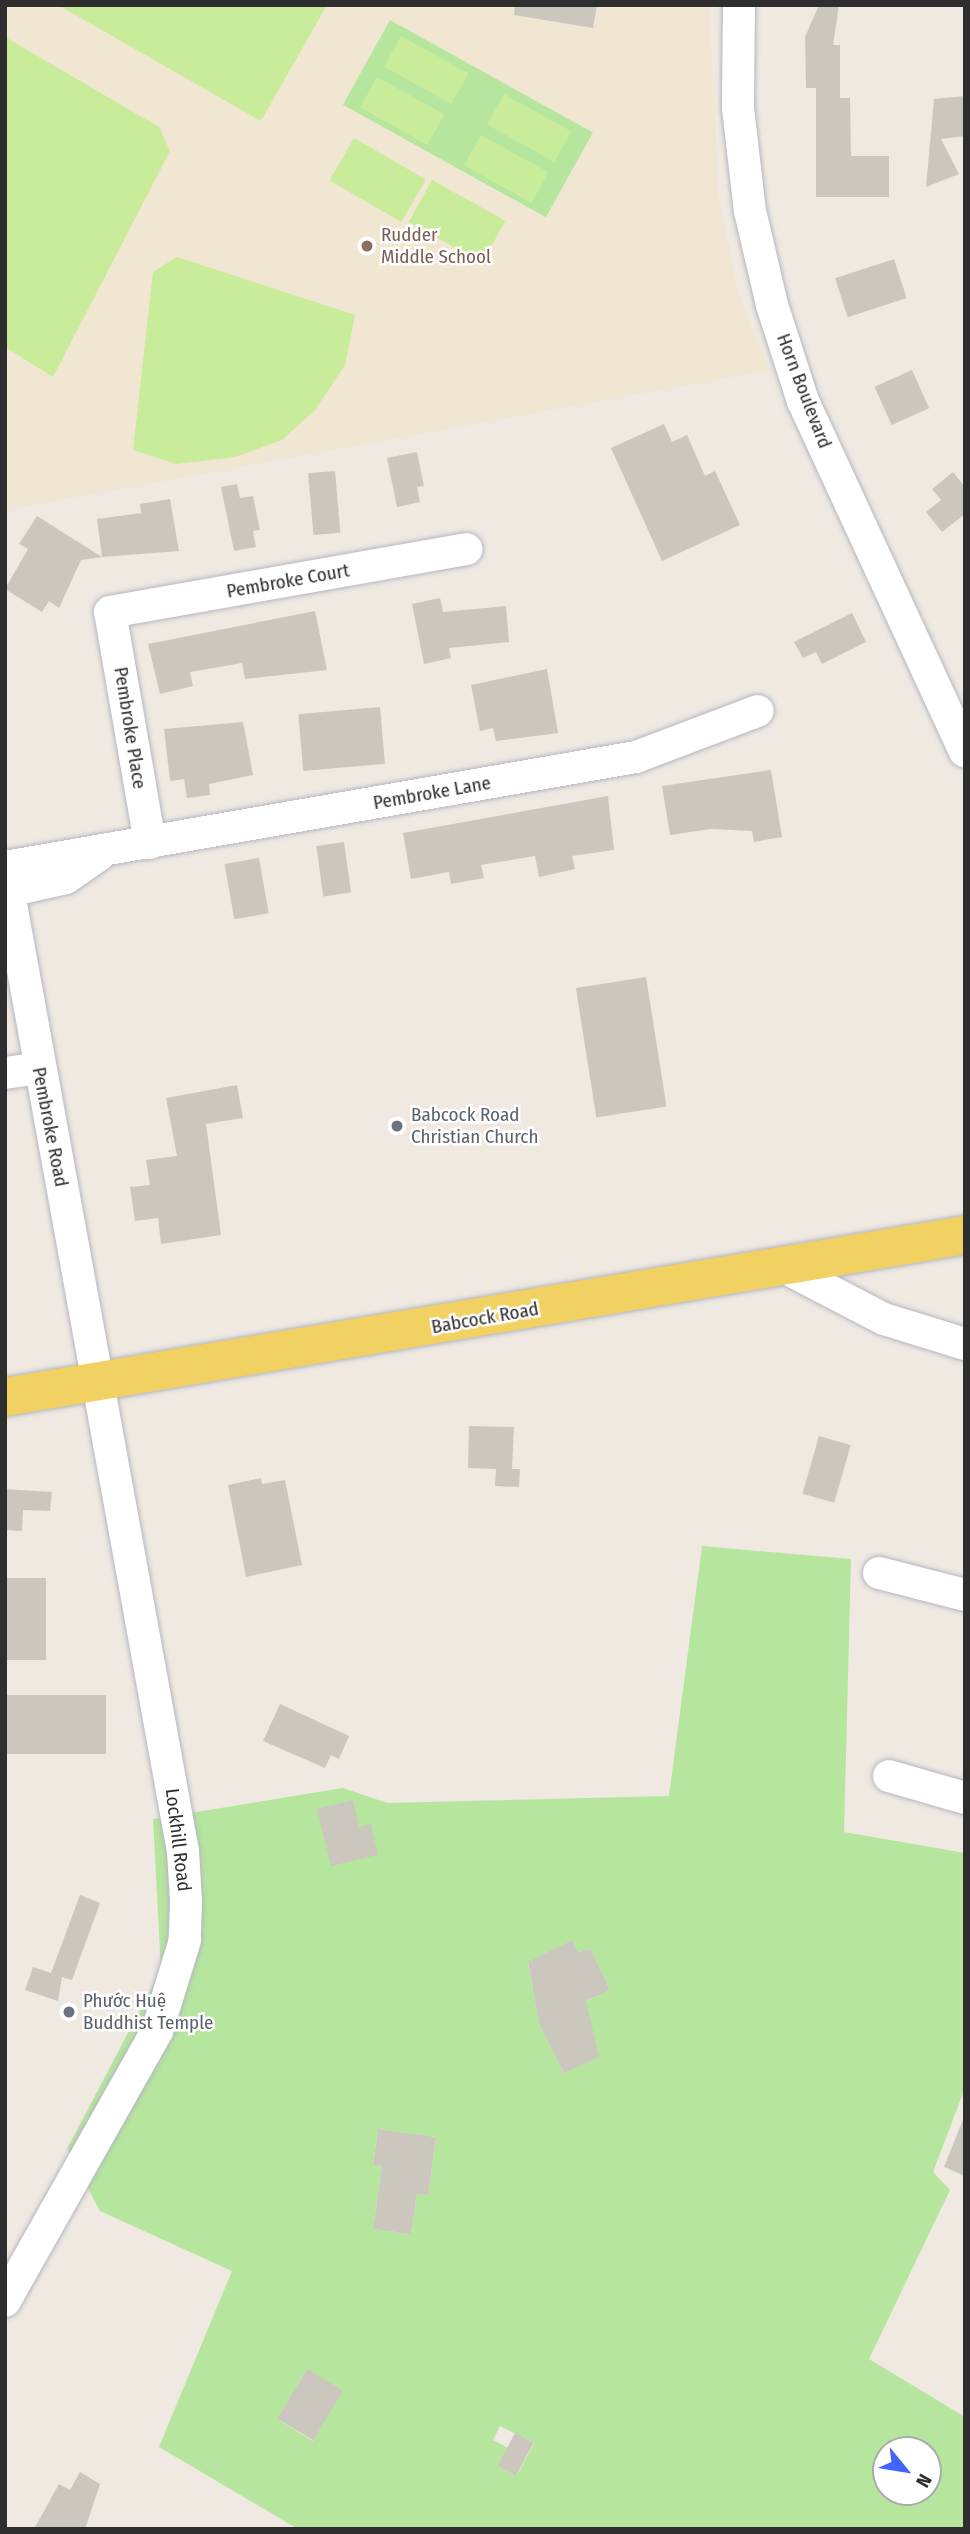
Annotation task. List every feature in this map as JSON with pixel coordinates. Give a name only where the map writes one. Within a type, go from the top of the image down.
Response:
[{"type":"main road","name":"Babcock Road","points":[[5,1397],[96,1384],[965,1235]]},
{"type":"street","name":"Horn Boulevard","points":[[739,5],[738,108],[750,211],[772,305],[803,401],[965,751]]},
{"type":"street","name":"Pembroke Court","points":[[110,612],[466,550]]},
{"type":"street","name":"Pembroke Place","points":[[110,612],[150,843]]},
{"type":"street","name":"Pembroke Lane","points":[[7,876],[61,854],[99,855],[150,843],[636,757],[758,711]]},
{"type":"street","name":"Pembroke Road","points":[[7,876],[96,1384]]},
{"type":"street","points":[[5,1073],[39,1068]]},
{"type":"street","points":[[782,1266],[884,1319],[965,1344]]},
{"type":"street","name":"Lockhill Road","points":[[5,2301],[158,2031],[185,1940],[183,1850],[96,1384]]},
{"type":"street","points":[[879,1573],[965,1595]]},
{"type":"street","points":[[889,1776],[965,1798]]},
{"type":"shaded area","name":"Rudder Middle School","points":[[5,5],[709,5],[719,199],[738,292],[769,370],[5,510]]},
{"type":"green space","points":[[58,5],[327,5],[261,121]]},
{"type":"green space","points":[[390,20],[593,132],[546,217],[343,105]]},
{"type":"green space","points":[[401,36],[468,73],[451,104],[384,67]]},
{"type":"green space","points":[[5,37],[159,127],[170,151],[53,377],[5,347]]},
{"type":"green space","points":[[377,77],[444,114],[427,145],[360,108]]},
{"type":"green space","points":[[504,94],[571,131],[554,162],[487,125]]},
{"type":"green space","points":[[481,135],[548,172],[531,203],[464,166]]},
{"type":"green space","points":[[354,138],[426,180],[401,222],[330,180]]},
{"type":"green space","points":[[432,180],[505,221],[482,263],[409,222]]},
{"type":"green space","points":[[177,257],[355,315],[345,365],[315,410],[282,440],[235,457],[176,464],[133,450],[153,272]]},
{"type":"green space","points":[[702,1546],[851,1559],[844,1832],[965,1853],[965,2088],[933,2172],[950,2190],[869,2359],[965,2417],[965,2529],[298,2529],[159,2447],[232,2271],[100,2211],[67,2149],[161,1970],[153,1819],[343,1788],[387,1803],[669,1796]],"holes":[[[572,1940],[578,1952],[591,1949],[610,1990],[565,2011],[598,2056],[564,2073],[539,2024],[528,1963]],[[378,2129],[436,2137],[428,2195],[417,2194],[411,2234],[373,2229],[382,2166],[373,2164]],[[307,2369],[313,2441],[277,2419]],[[500,2426],[534,2443],[517,2475],[499,2466],[508,2448],[493,2440]]]},
{"type":"building","points":[[515,5],[597,5],[593,28],[514,15]]},
{"type":"building","points":[[819,5],[839,5],[833,45],[840,45],[840,98],[850,98],[851,156],[889,156],[889,197],[816,197],[816,88],[806,88],[805,37]]},
{"type":"building","points":[[965,96],[965,136],[941,139],[959,174],[926,187],[934,99]]},
{"type":"building","points":[[894,259],[907,298],[848,317],[835,278]]},
{"type":"building","points":[[912,370],[929,408],[892,425],[875,387]]},
{"type":"building","points":[[664,424],[672,442],[687,435],[705,476],[715,471],[740,525],[662,561],[611,448]]},
{"type":"building","points":[[417,452],[424,486],[417,487],[420,502],[397,507],[387,458]]},
{"type":"building","points":[[335,471],[340,533],[314,535],[308,473]]},
{"type":"building","points":[[953,472],[965,487],[965,514],[942,532],[926,512],[941,500],[932,489]]},
{"type":"building","points":[[237,484],[240,498],[253,496],[260,530],[253,531],[256,547],[234,551],[221,487]]},
{"type":"building","points":[[170,499],[179,551],[102,557],[97,519],[141,513],[140,504]]},
{"type":"building","points":[[37,516],[102,557],[81,560],[59,608],[49,601],[42,612],[5,589],[28,549],[19,544]]},
{"type":"building","points":[[440,598],[443,612],[506,606],[509,642],[449,648],[451,658],[424,664],[412,604]]},
{"type":"building","points":[[315,611],[327,670],[245,679],[242,663],[190,672],[193,686],[160,694],[148,644]]},
{"type":"building","points":[[852,613],[866,642],[822,664],[816,652],[803,658],[794,642]]},
{"type":"building","points":[[547,669],[558,733],[496,741],[493,728],[480,731],[471,685]]},
{"type":"building","points":[[380,707],[385,764],[303,771],[298,714]]},
{"type":"building","points":[[243,722],[253,775],[209,784],[210,795],[187,798],[184,779],[170,781],[164,729]]},
{"type":"building","points":[[771,770],[782,837],[754,842],[752,831],[711,829],[670,835],[662,786]]},
{"type":"building","points":[[608,796],[614,850],[572,856],[575,869],[539,877],[535,856],[481,865],[484,878],[451,884],[449,872],[411,879],[403,833]]},
{"type":"building","points":[[344,842],[351,893],[323,896],[316,846]]},
{"type":"building","points":[[259,858],[269,913],[234,919],[225,864]]},
{"type":"building","points":[[646,977],[666,1106],[596,1117],[576,988]]},
{"type":"building","points":[[237,1085],[243,1118],[206,1124],[221,1235],[161,1244],[158,1218],[135,1221],[130,1187],[150,1185],[146,1160],[177,1156],[166,1098]]},
{"type":"building","points":[[469,1426],[514,1427],[512,1469],[520,1469],[519,1487],[495,1486],[496,1469],[468,1468]]},
{"type":"building","points":[[819,1436],[851,1445],[834,1503],[802,1494]]},
{"type":"building","points":[[261,1478],[262,1484],[285,1480],[302,1565],[246,1577],[228,1485]]},
{"type":"building","points":[[5,1489],[52,1492],[50,1511],[23,1510],[22,1531],[5,1530]]},
{"type":"building","points":[[5,1578],[46,1578],[46,1660],[5,1660]]},
{"type":"building","points":[[5,1695],[106,1695],[106,1754],[5,1754]]},
{"type":"building","points":[[280,1704],[349,1736],[339,1759],[331,1755],[325,1768],[263,1741]]},
{"type":"building","points":[[353,1800],[359,1827],[371,1824],[378,1855],[331,1866],[317,1809]]},
{"type":"building","points":[[80,1895],[100,1903],[72,1980],[62,1977],[58,2001],[25,1990],[33,1967],[51,1973]]},
{"type":"building","points":[[572,1940],[578,1952],[591,1949],[610,1990],[586,2001],[599,2057],[564,2073],[539,2024],[528,1962]]},
{"type":"building","points":[[965,2117],[965,2176],[944,2167]]},
{"type":"building","points":[[378,2129],[436,2137],[428,2195],[417,2194],[411,2234],[373,2229],[382,2166],[373,2165]]},
{"type":"building","points":[[307,2369],[343,2391],[313,2440],[277,2419]]},
{"type":"building","points":[[515,2433],[534,2443],[516,2476],[498,2466]]},
{"type":"building","points":[[80,2472],[100,2484],[85,2529],[34,2529],[59,2484],[70,2490]]},
{"type":"place","name":"Rudder Middle School","points":[[367,246]]},
{"type":"place","name":"Babcock Road Christian Church","points":[[397,1126]]},
{"type":"place","name":"Phước Huệ Buddhist Temple","points":[[69,2012]]}]
